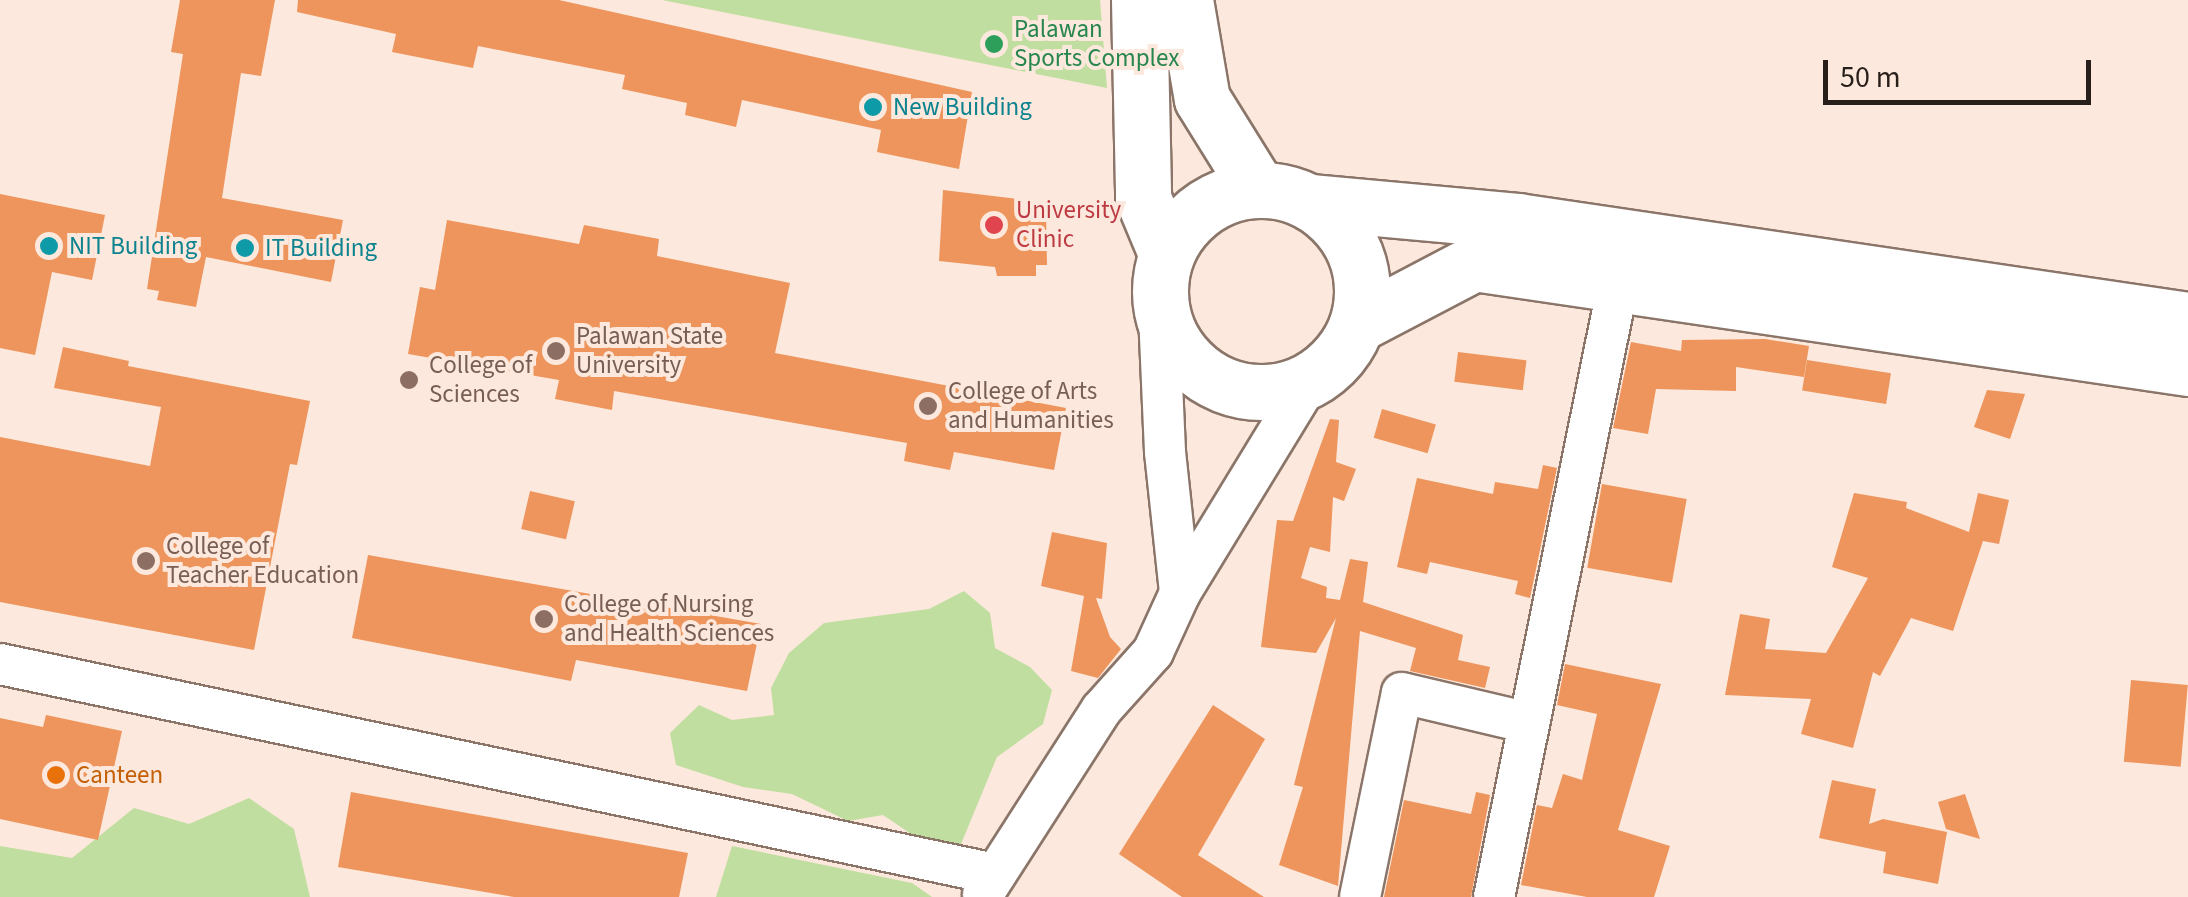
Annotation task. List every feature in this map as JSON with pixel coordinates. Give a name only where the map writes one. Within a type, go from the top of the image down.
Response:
[{"type":"street","points":[[1139,0],[1143,198],[1175,343],[1192,366],[1228,388],[1270,392],[1310,380]]},
{"type":"street","points":[[1185,0],[1202,100],[1258,189]]},
{"type":"street","points":[[1180,593],[1162,272],[1188,220],[1220,198],[1258,189],[1310,202],[1517,221],[2188,320]]},
{"type":"street","points":[[0,664],[988,886],[1101,710],[1152,652],[1180,593],[1310,380],[1345,349],[1358,324],[1360,266],[1342,229],[1310,202]]},
{"type":"street","points":[[1358,324],[1474,263],[2188,368]]},
{"type":"street","points":[[1494,897],[1618,285]]},
{"type":"street","points":[[1360,897],[1402,693],[1529,723]]},
{"type":"green space","name":"Palawan Sports Complex","points":[[662,0],[1100,0],[1107,88]]},
{"type":"green space","points":[[964,591],[990,613],[995,648],[1030,667],[1052,690],[1043,724],[997,757],[961,844],[923,842],[883,815],[848,821],[792,794],[743,787],[676,765],[670,733],[699,705],[732,720],[774,715],[771,688],[789,653],[824,623],[929,609]]},
{"type":"green space","points":[[249,798],[294,829],[310,897],[0,897],[0,846],[72,858],[134,808],[189,824]]},
{"type":"green space","points":[[732,846],[912,883],[932,897],[716,897]]},
{"type":"building","points":[[180,0],[275,0],[261,76],[241,73],[222,198],[343,220],[331,282],[206,257],[196,307],[157,300],[159,291],[147,289],[183,54],[171,52]]},
{"type":"building","points":[[298,0],[559,0],[972,92],[959,169],[877,152],[881,130],[742,100],[736,127],[685,115],[687,103],[622,89],[625,75],[478,46],[473,68],[392,52],[396,34],[297,12]]},
{"type":"building","name":"University Clinic","points":[[943,190],[1027,200],[1046,211],[1047,265],[1036,265],[1036,276],[997,276],[995,267],[939,261]]},
{"type":"building","name":"NIT Building","points":[[0,194],[105,215],[92,280],[52,272],[35,355],[0,348]]},
{"type":"building","points":[[447,220],[579,244],[584,225],[659,239],[657,256],[790,283],[775,353],[1066,408],[1054,470],[954,452],[950,470],[904,461],[907,443],[614,391],[612,410],[555,399],[559,380],[408,354],[420,287],[435,290]]},
{"type":"building","points":[[1765,339],[1809,346],[1804,377],[1736,367],[1736,391],[1656,389],[1648,434],[1613,428],[1631,342],[1681,351],[1682,340]]},
{"type":"building","name":"College of Teacher Education","points":[[63,347],[129,361],[128,366],[310,401],[297,465],[290,464],[254,650],[0,602],[0,437],[150,466],[161,407],[54,388]]},
{"type":"building","points":[[1458,352],[1526,360],[1523,390],[1454,382]]},
{"type":"building","points":[[1807,360],[1891,373],[1886,404],[1802,391]]},
{"type":"building","points":[[1987,390],[2025,394],[2010,439],[1974,427]]},
{"type":"building","points":[[1382,409],[1436,424],[1428,453],[1374,438]]},
{"type":"building","points":[[1330,419],[1339,420],[1336,462],[1356,469],[1344,501],[1333,497],[1330,552],[1310,547],[1301,578],[1327,587],[1326,598],[1340,600],[1350,559],[1368,562],[1363,602],[1463,635],[1458,660],[1490,667],[1485,688],[1410,671],[1416,648],[1360,631],[1338,886],[1279,865],[1303,787],[1294,785],[1336,618],[1316,653],[1261,647],[1277,520],[1293,521]]},
{"type":"building","points":[[1543,465],[1557,468],[1530,598],[1515,594],[1518,581],[1430,562],[1427,574],[1397,567],[1417,478],[1493,494],[1495,482],[1538,489]]},
{"type":"building","points":[[1602,484],[1687,499],[1672,583],[1587,568]]},
{"type":"building","points":[[530,491],[575,501],[566,539],[521,529]]},
{"type":"building","points":[[1854,493],[1907,502],[1906,508],[1969,532],[1978,493],[2009,500],[1999,544],[1983,541],[1953,631],[1911,618],[1880,676],[1873,672],[1853,748],[1801,734],[1811,699],[1725,695],[1740,614],[1770,619],[1765,649],[1826,653],[1868,578],[1832,567]]},
{"type":"building","points":[[1052,532],[1107,543],[1102,599],[1096,598],[1110,637],[1121,649],[1098,678],[1071,671],[1084,596],[1041,586]]},
{"type":"building","points":[[368,555],[761,624],[747,691],[576,660],[571,681],[352,638]]},
{"type":"building","points":[[1565,664],[1661,684],[1618,830],[1670,846],[1654,897],[1587,897],[1521,885],[1537,805],[1552,808],[1563,774],[1582,780],[1597,714],[1557,705]]},
{"type":"building","points":[[2131,680],[2188,685],[2181,767],[2124,762]]},
{"type":"building","points":[[1213,705],[1265,739],[1198,855],[1264,897],[1182,897],[1119,854]]},
{"type":"building","name":"Canteen","points":[[46,715],[122,731],[98,840],[0,819],[0,718],[43,727]]},
{"type":"building","points":[[1832,780],[1876,789],[1869,824],[1883,819],[1947,832],[1938,884],[1883,873],[1886,852],[1819,838]]},
{"type":"building","points":[[351,792],[688,853],[679,897],[514,897],[338,867]]},
{"type":"building","points":[[1476,792],[1490,795],[1471,897],[1384,897],[1404,800],[1471,814]]},
{"type":"building","points":[[1965,794],[1980,839],[1946,829],[1938,802]]},
{"type":"place","name":"Palawan Sports Complex","points":[[994,44]]},
{"type":"place","name":"New Building","points":[[873,107]]},
{"type":"place","name":"University Clinic","points":[[994,225]]},
{"type":"place","name":"NIT Building","points":[[49,246]]},
{"type":"place","name":"IT Building","points":[[245,248]]},
{"type":"place","name":"Palawan State University","points":[[556,351]]},
{"type":"place","name":"College of Sciences","points":[[409,380]]},
{"type":"place","name":"College of Arts and Humanities","points":[[928,406]]},
{"type":"place","name":"College of Teacher Education","points":[[146,561]]},
{"type":"place","name":"College of Nursing and Health Sciences","points":[[544,619]]},
{"type":"place","name":"Canteen","points":[[56,775]]}]
